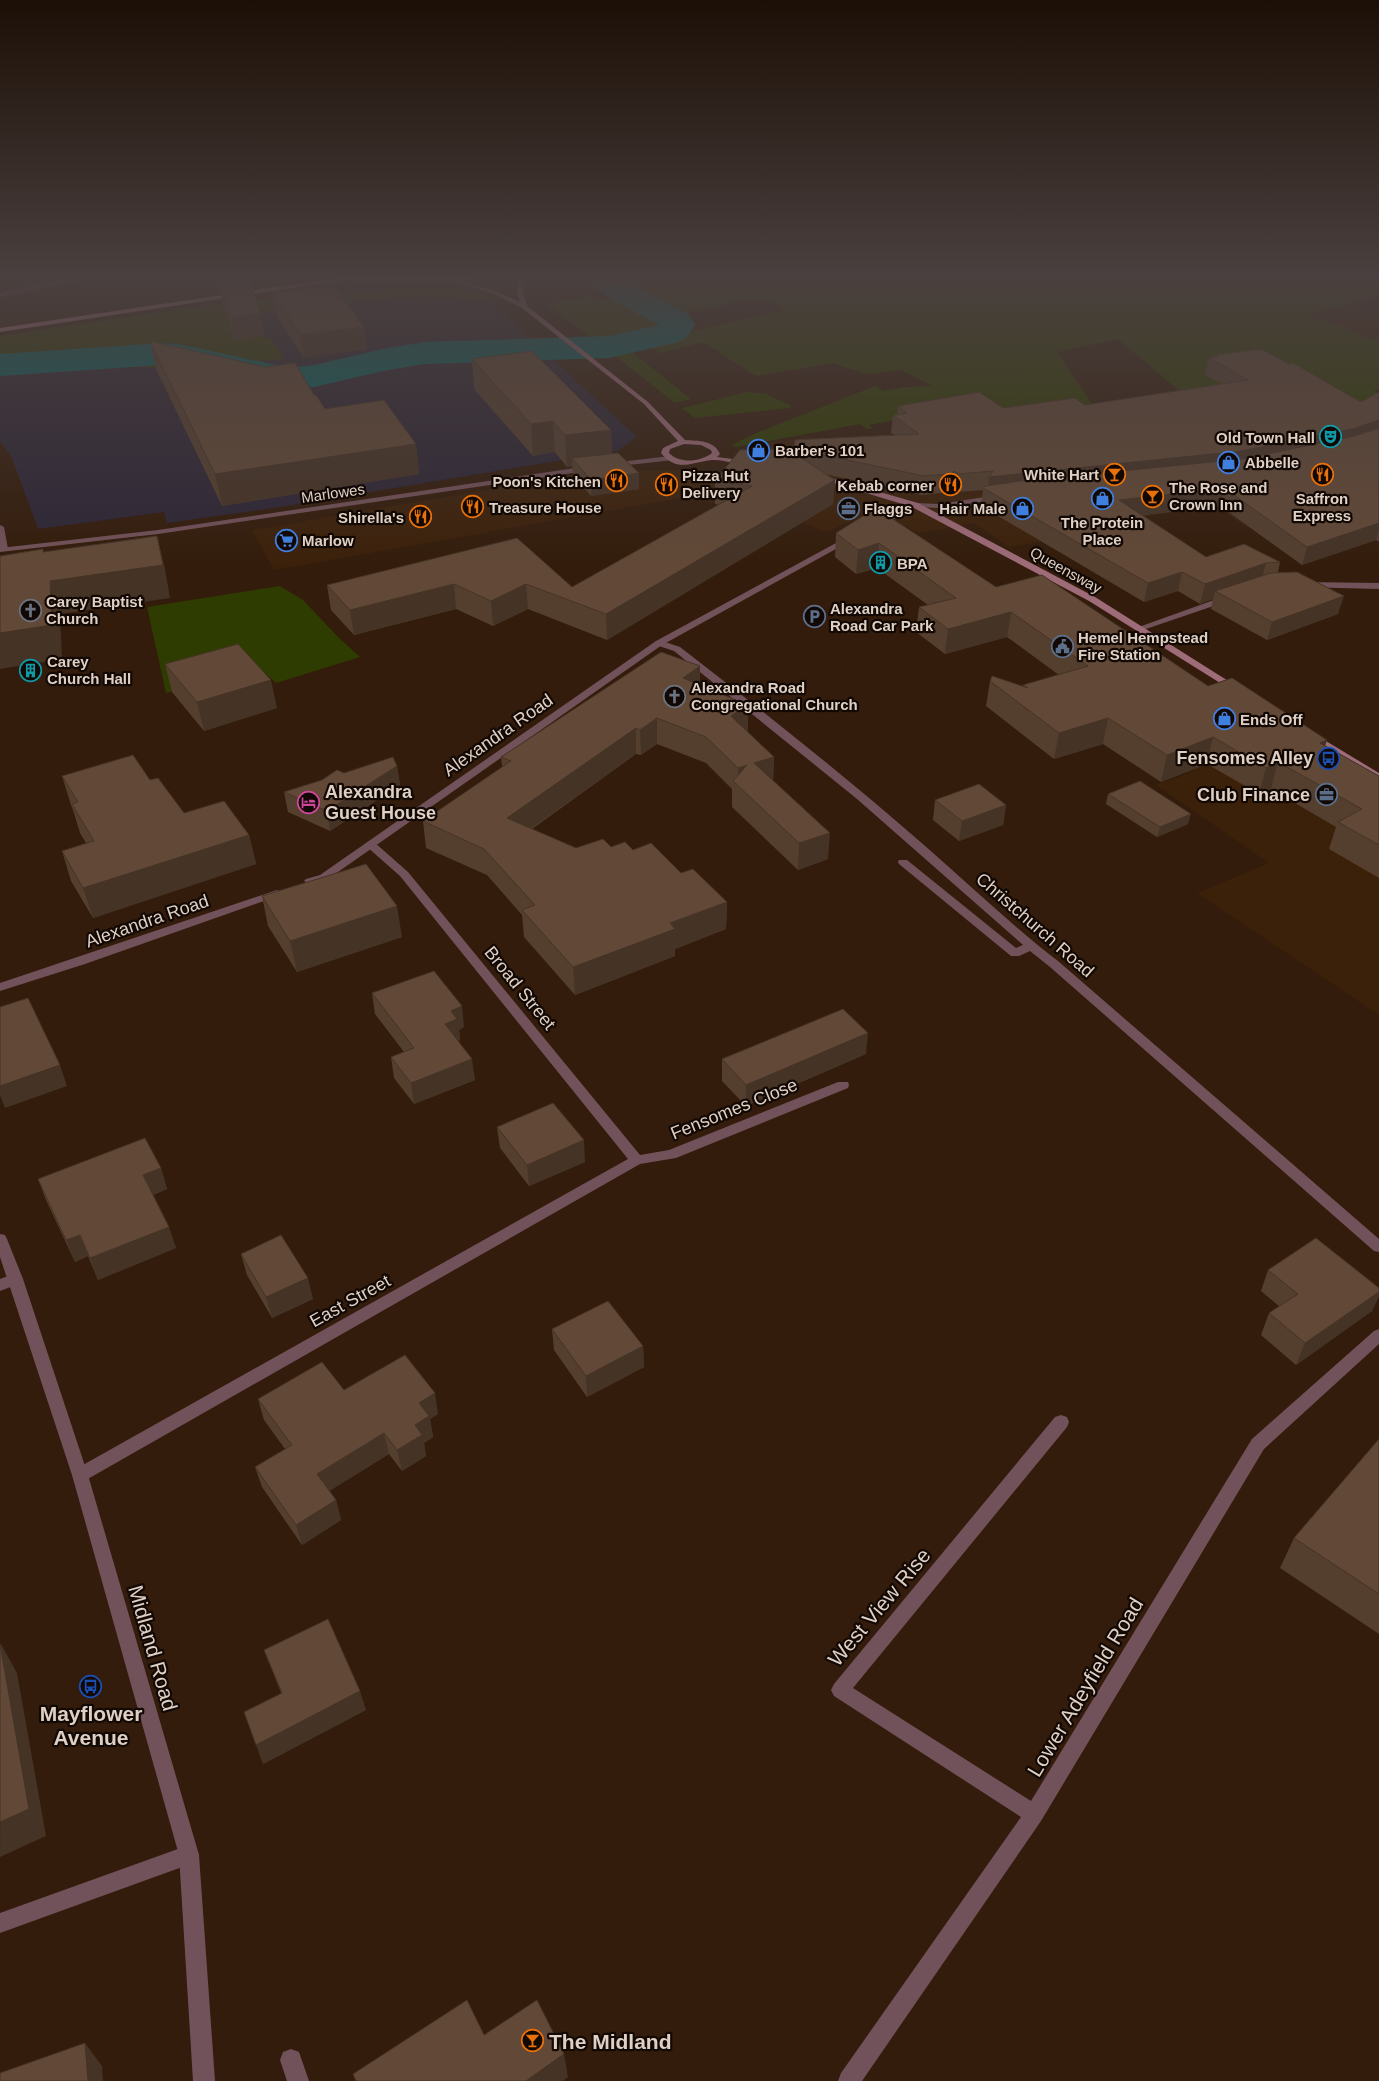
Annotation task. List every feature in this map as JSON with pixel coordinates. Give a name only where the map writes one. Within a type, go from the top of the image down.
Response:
[{"type":"main road","points":[[607,372],[646,403],[683,442]]},
{"type":"main road","points":[[710,458],[716,454],[712,446],[696,442],[683,442],[667,448],[665,453],[670,458],[690,462],[710,458],[754,464]]},
{"type":"main road","name":"Queensway","points":[[808,473],[915,506],[1032,566],[1140,628],[1241,692]]},
{"type":"main road","points":[[1306,732],[1379,777]]},
{"type":"street","name":"Marlowes","points":[[2,550],[158,532],[600,466],[670,458]]},
{"type":"street","points":[[915,506],[939,506],[1003,497]]},
{"type":"street","name":"Alexandra Road","points":[[0,986],[81,961],[324,877],[659,643],[861,533],[915,506]]},
{"type":"street","points":[[0,527],[2,550]]},
{"type":"street","points":[[1293,585],[1379,586]]},
{"type":"street","points":[[1140,628],[1234,596]]},
{"type":"street","name":"Christchurch Road","points":[[659,643],[677,649],[767,719],[921,848],[1030,946],[1062,971],[1379,1247]]},
{"type":"street","name":"Broad Street","points":[[370,844],[404,874],[637,1160]]},
{"type":"street","points":[[904,862],[1015,953],[1030,946]]},
{"type":"street","name":"Fensomes Close","points":[[637,1160],[671,1156],[843,1085]]},
{"type":"street","name":"East Street","points":[[80,1474],[637,1160]]},
{"type":"street","name":"Midland Road","points":[[0,1239],[8,1282],[80,1474],[189,1856],[204,2081]]},
{"type":"street","name":"Lower Adeyfield Road","points":[[849,2081],[1034,1814],[1258,1444],[1379,1335]]},
{"type":"street","name":"West View Rise","points":[[1034,1814],[840,1690],[1061,1422]]},
{"type":"street","points":[[0,1923],[189,1856]]},
{"type":"street","points":[[291,2060],[298,2081]]},
{"type":"shaded area","points":[[0,372],[567,372],[637,437],[617,451],[280,507],[167,523],[164,512],[38,529],[12,458],[0,441]]},
{"type":"shaded area","points":[[811,437],[862,450],[1343,508],[1246,527],[1217,507],[1138,517],[1140,525],[1009,547],[974,523],[919,533],[874,510],[827,532],[771,511],[681,498],[274,570],[252,530],[570,476],[614,471],[697,470],[728,473],[741,453],[755,445]]},
{"type":"shaded area","points":[[1130,730],[1379,797],[1379,1015],[1197,893],[1269,863],[1156,785],[1194,771]]},
{"type":"green space","points":[[636,372],[657,372],[691,399],[675,403]]},
{"type":"green space","points":[[750,372],[779,372],[756,376]]},
{"type":"green space","points":[[861,372],[883,372],[867,374]]},
{"type":"green space","points":[[905,372],[1071,372],[1093,405],[915,416],[869,425],[873,428],[867,429],[860,424],[736,447],[732,445],[756,433],[875,386],[884,391],[905,387],[930,386],[938,389]]},
{"type":"green space","points":[[1157,372],[1379,372],[1379,389],[1374,391],[1379,393],[1374,403],[1195,404]]},
{"type":"green space","points":[[747,392],[765,394],[791,405],[790,408],[695,418],[682,408]]},
{"type":"green space","points":[[280,586],[303,600],[360,657],[276,683],[258,666],[166,693],[147,607]]},
{"type":"building","points":[[165,372],[300,372],[325,409],[384,400],[416,444],[215,474]]},
{"type":"building","points":[[484,372],[553,372],[611,430],[565,435],[553,421],[531,424]]},
{"type":"building","points":[[1234,372],[1309,372],[1361,402],[1379,392],[1379,420],[1352,429],[1241,451],[989,477],[993,471],[959,474],[954,471],[951,474],[924,476],[794,449],[795,440],[919,434],[893,415],[907,413],[898,406],[979,392],[1003,408],[1075,398],[1085,405],[1248,380]]},
{"type":"building","points":[[1379,428],[1379,523],[1307,547],[1224,488],[1119,500],[1206,557],[1244,544],[1280,562],[1266,563],[1205,584],[1182,572],[1148,583],[983,488],[985,486],[1020,481],[1242,459],[1355,436]]},
{"type":"building","points":[[774,449],[791,451],[835,480],[606,614],[526,584],[491,601],[454,584],[350,610],[327,585],[517,538],[572,587],[752,486],[715,481],[740,450]]},
{"type":"building","points":[[618,453],[639,473],[591,480],[572,458]]},
{"type":"building","points":[[876,508],[996,587],[1042,575],[1208,686],[1232,678],[1327,740],[1320,743],[1379,776],[1379,845],[1338,822],[1362,809],[1278,762],[1266,768],[1213,737],[1167,755],[1108,718],[1059,733],[990,681],[992,676],[1028,688],[1023,685],[1088,666],[1011,612],[948,629],[919,607],[956,598],[879,543],[858,550],[836,533]]},
{"type":"building","points":[[157,536],[163,565],[50,581],[52,625],[0,633],[0,556],[43,549],[43,552]]},
{"type":"building","points":[[1297,572],[1344,596],[1272,622],[1215,591],[1271,573]]},
{"type":"building","points":[[238,644],[271,680],[197,702],[165,664]]},
{"type":"building","points":[[661,652],[700,666],[683,678],[748,705],[731,716],[774,757],[754,763],[830,833],[799,843],[733,781],[747,765],[738,768],[706,737],[657,718],[640,730],[636,728],[507,818],[576,848],[603,839],[611,847],[625,842],[633,850],[651,843],[681,873],[693,869],[727,902],[670,923],[675,929],[573,967],[522,910],[535,905],[484,849],[423,821],[511,761],[501,757]]},
{"type":"building","points":[[133,755],[150,780],[158,778],[184,813],[224,801],[249,835],[83,888],[62,851],[94,841],[72,804],[78,802],[62,776]]},
{"type":"building","points":[[393,757],[397,766],[327,811],[284,792],[322,780],[337,770],[344,773]]},
{"type":"building","points":[[1140,781],[1191,814],[1160,827],[1108,794]]},
{"type":"building","points":[[979,784],[1006,805],[962,821],[935,800]]},
{"type":"building","points":[[366,864],[397,906],[290,941],[262,896]]},
{"type":"building","points":[[434,971],[462,1006],[451,1011],[457,1019],[445,1024],[472,1059],[411,1083],[391,1057],[414,1048],[372,993]]},
{"type":"building","points":[[28,998],[60,1065],[0,1086],[0,1007]]},
{"type":"building","points":[[843,1009],[868,1033],[746,1085],[722,1059]]},
{"type":"building","points":[[553,1103],[584,1140],[527,1165],[497,1127]]},
{"type":"building","points":[[145,1138],[161,1168],[143,1175],[169,1227],[90,1258],[80,1235],[66,1240],[38,1179]]},
{"type":"building","points":[[281,1235],[308,1278],[266,1297],[241,1254]]},
{"type":"building","points":[[1316,1238],[1379,1288],[1379,1292],[1305,1343],[1269,1313],[1298,1294],[1268,1270]]},
{"type":"building","points":[[608,1301],[643,1346],[586,1376],[552,1329]]},
{"type":"building","points":[[405,1355],[435,1393],[419,1403],[429,1416],[415,1425],[422,1435],[397,1450],[384,1433],[317,1474],[336,1500],[296,1525],[255,1467],[292,1445],[258,1399],[322,1362],[344,1390]]},
{"type":"building","points":[[1379,1439],[1379,1594],[1294,1538]]},
{"type":"building","points":[[328,1619],[360,1691],[256,1745],[244,1712],[282,1693],[264,1650]]},
{"type":"building","points":[[0,1644],[29,1809],[0,1822]]},
{"type":"building","points":[[467,2000],[484,2035],[537,2000],[564,2054],[526,2081],[356,2081],[353,2074]]},
{"type":"building","points":[[85,2043],[88,2081],[0,2081],[0,2073]]},
{"type":"waterway","points":[[258,372],[290,379],[331,372]]},
{"type":"place","name":"Old Town Hall","points":[[1331,437]]},
{"type":"place","name":"Barber's 101","points":[[759,450]]},
{"type":"place","name":"Abbelle","points":[[1229,462]]},
{"type":"place","name":"White Hart","points":[[1115,474]]},
{"type":"place","name":"Saffron Express","points":[[1322,475]]},
{"type":"place","name":"Poon's Kitchen","points":[[617,481]]},
{"type":"place","name":"Pizza Hut Delivery","points":[[666,484]]},
{"type":"place","name":"Kebab corner","points":[[950,485]]},
{"type":"place","name":"The Rose and Crown Inn","points":[[1153,496]]},
{"type":"place","name":"The Protein Place","points":[[1102,499]]},
{"type":"place","name":"Treasure House","points":[[473,507]]},
{"type":"place","name":"Flaggs","points":[[848,508]]},
{"type":"place","name":"Hair Male","points":[[1022,508]]},
{"type":"place","name":"Shirella's","points":[[420,517]]},
{"type":"place","name":"Marlow","points":[[286,540]]},
{"type":"place","name":"BPA","points":[[881,563]]},
{"type":"place","name":"Carey Baptist Church","points":[[30,610]]},
{"type":"place","name":"Alexandra Road Car Park","points":[[814,617]]},
{"type":"place","name":"Hemel Hempstead Fire Station","points":[[1062,646]]},
{"type":"place","name":"Carey Church Hall","points":[[31,670]]},
{"type":"place","name":"Alexandra Road Congregational Church","points":[[675,696]]},
{"type":"place","name":"Ends Off","points":[[1224,719]]},
{"type":"place","name":"Fensomes Alley","points":[[1329,758]]},
{"type":"place","name":"Club Finance","points":[[1326,795]]},
{"type":"place","name":"Alexandra Guest House","points":[[309,802]]},
{"type":"place","name":"Mayflower Avenue","points":[[91,1686]]},
{"type":"place","name":"The Midland","points":[[533,2041]]}]
